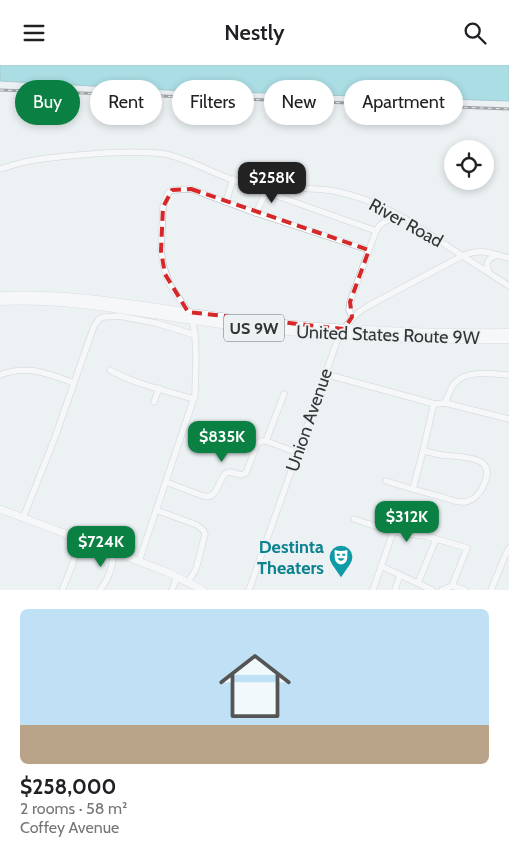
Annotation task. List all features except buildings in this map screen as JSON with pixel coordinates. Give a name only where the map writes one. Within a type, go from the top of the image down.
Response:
[{"type":"highway","name":"United States Route 9W","points":[[0,296],[69,297],[342,332],[419,339],[509,333]]},
{"type":"highway","name":"United States Route 9W","points":[[0,301],[68,302],[261,329],[342,332]]},
{"type":"highway","name":"United States Route 9W","points":[[482,336],[509,339]]},
{"type":"main road","points":[[0,509],[139,561],[203,590]]},
{"type":"street","name":"River Road","points":[[0,169],[42,158],[141,152],[164,154],[246,184],[267,189],[319,189],[341,193],[376,203],[389,209],[509,286]]},
{"type":"street","points":[[226,202],[233,179]]},
{"type":"street","points":[[139,561],[196,395],[195,335],[192,320],[170,285],[161,251],[164,201],[168,193],[172,190],[191,189],[256,213],[369,250]]},
{"type":"street","points":[[256,213],[267,189],[376,231]]},
{"type":"street","points":[[406,219],[384,221],[376,231],[350,302],[349,310],[352,317],[368,306],[462,255],[480,251],[509,258]]},
{"type":"street","points":[[490,273],[487,268],[488,261],[491,257],[498,255]]},
{"type":"street","points":[[23,518],[54,440],[94,326],[99,319],[108,316],[135,318],[195,335]]},
{"type":"street","name":"Union Avenue","points":[[249,590],[325,374],[342,332],[352,317]]},
{"type":"street","points":[[0,375],[9,371],[24,369],[48,374],[74,383]]},
{"type":"street","points":[[110,370],[131,380],[194,399]]},
{"type":"street","points":[[325,374],[435,404],[445,403],[509,419]]},
{"type":"street","points":[[445,403],[454,384],[459,379],[480,374],[509,375]]},
{"type":"street","points":[[154,402],[160,388]]},
{"type":"street","points":[[266,441],[284,394]]},
{"type":"street","points":[[412,489],[435,404]]},
{"type":"street","points":[[166,482],[209,497],[215,492],[226,473],[245,475],[257,444],[261,441],[266,441],[298,453]]},
{"type":"street","points":[[386,481],[454,501],[472,499],[483,487],[488,471],[485,464],[480,461],[466,457],[439,455],[423,451]]},
{"type":"street","points":[[156,510],[197,525],[204,531],[205,534],[196,569],[188,582]]},
{"type":"street","points":[[354,519],[392,532],[416,534],[467,547],[452,586]]},
{"type":"street","points":[[373,590],[392,532]]},
{"type":"street","points":[[418,583],[436,539]]},
{"type":"street","points":[[62,590],[81,540]]},
{"type":"street","points":[[492,590],[509,548]]},
{"type":"street","points":[[100,590],[108,580],[112,569],[114,552]]},
{"type":"street","points":[[380,566],[432,590]]},
{"type":"street","points":[[395,590],[400,575]]},
{"type":"street","points":[[172,590],[177,577]]},
{"type":"street","points":[[442,590],[452,586],[465,590]]},
{"type":"highlighted area","points":[[191,189],[369,250],[350,302],[352,317],[344,329],[188,312],[165,274],[161,251],[163,207],[172,190]]},
{"type":"water","points":[[0,65],[509,65],[509,101],[463,100],[463,80],[344,80],[344,96],[334,95],[334,80],[264,80],[264,93],[254,93],[254,80],[172,80],[172,90],[162,90],[162,80],[90,80],[90,86],[80,85],[80,80],[0,81]]},
{"type":"railway","points":[[0,90],[509,109]]},
{"type":"place","name":"Destinta Theaters","points":[[341,578]]}]
